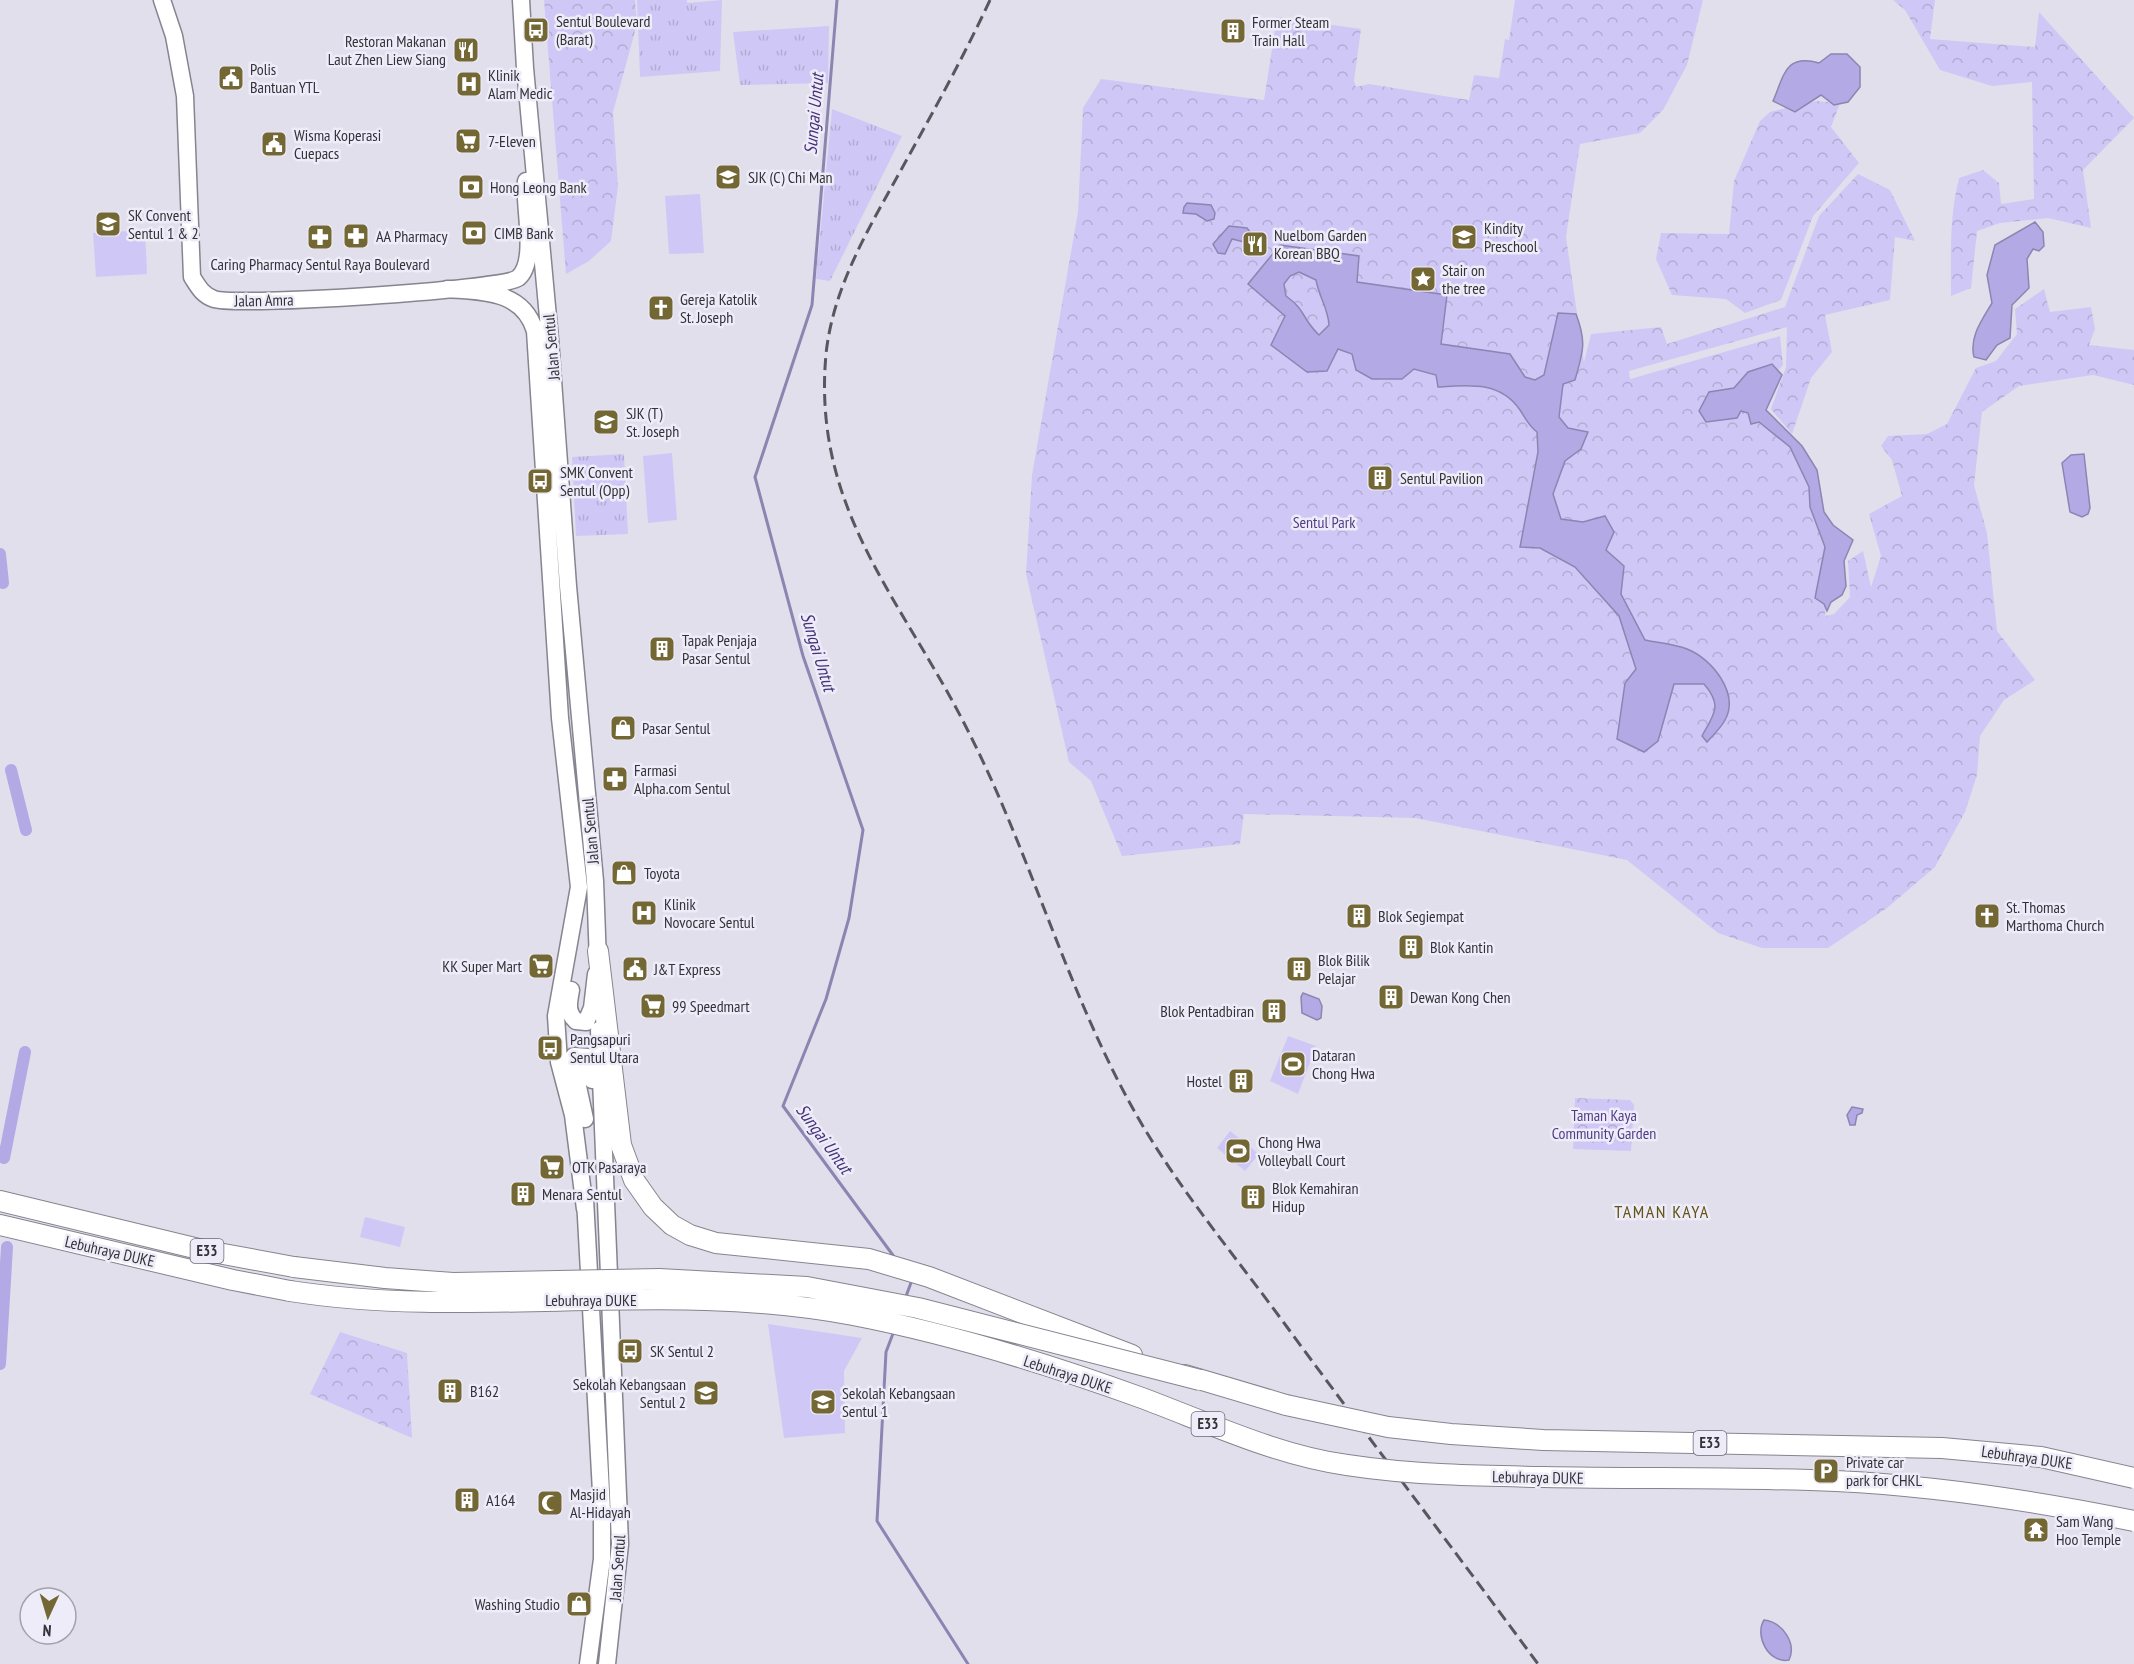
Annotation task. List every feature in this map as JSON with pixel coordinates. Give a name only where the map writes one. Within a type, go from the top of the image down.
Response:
[{"type":"highway","points":[[598,951],[621,1145],[634,1180],[665,1220],[679,1230],[716,1243],[880,1263],[929,1277],[1004,1308],[1200,1380]]},
{"type":"highway","name":"Lebuhraya DUKE","points":[[0,1198],[207,1251],[294,1267],[395,1279],[453,1282],[659,1279],[807,1287],[918,1308],[1200,1380],[1326,1415],[1389,1427],[1543,1440],[1942,1448],[2041,1457],[2134,1478]]},
{"type":"highway","name":"Lebuhraya DUKE","points":[[0,1225],[222,1278],[290,1291],[395,1302],[702,1300],[813,1308],[913,1328],[1004,1353],[1143,1398],[1224,1430],[1287,1451],[1346,1465],[1470,1476],[1838,1482],[1943,1490],[2050,1504],[2134,1521]]},
{"type":"main road","name":"Jalan Amra","points":[[162,0],[174,36],[184,96],[192,277],[200,291],[214,299],[268,301],[447,289]]},
{"type":"main road","name":"Jalan Sentul","points":[[521,0],[595,881],[606,1222],[620,1544],[607,1664]]},
{"type":"main road","points":[[447,289],[503,284],[517,279],[525,269],[529,255],[525,182],[534,164]]},
{"type":"main road","name":"Jalan Sentul","points":[[447,289],[509,298],[527,312],[535,331],[560,718],[579,887],[556,1017],[559,1062],[573,1115],[586,1216],[602,1510],[602,1559],[588,1664]]},
{"type":"main road","points":[[579,887],[581,903],[568,1010],[576,1021],[586,1022],[589,1017],[598,951]]},
{"type":"main road","points":[[586,1216],[585,1118],[573,1061],[574,1056],[579,1054],[588,1057],[591,1063],[606,1222]]},
{"type":"green space","points":[[544,0],[635,0],[637,24],[613,112],[618,186],[611,241],[589,261],[566,274]]},
{"type":"green space","points":[[637,0],[687,0],[687,3],[722,0],[720,71],[640,77]]},
{"type":"green space","name":"Sentul Park","points":[[1515,0],[1703,0],[1687,65],[1663,110],[1640,133],[1580,144],[1566,237],[1584,362],[1591,334],[1661,327],[1667,344],[1785,307],[1819,216],[1858,174],[1890,190],[1915,241],[1895,237],[1890,300],[1825,315],[1832,352],[1811,378],[1792,434],[1771,409],[1786,367],[1787,327],[1629,371],[1630,379],[1780,336],[1783,365],[1749,405],[1798,453],[1831,545],[1825,616],[1834,614],[1850,597],[1848,561],[1863,551],[1871,587],[1881,556],[1869,514],[1902,496],[1892,460],[1881,446],[1888,436],[1927,434],[1947,424],[1976,368],[1996,361],[2017,334],[2015,309],[2044,289],[2050,312],[2091,307],[2095,329],[2089,345],[2134,350],[2134,385],[2093,375],[2019,386],[1982,412],[1974,485],[1987,533],[1997,631],[2035,680],[2004,700],[1980,736],[1977,775],[1965,812],[1935,867],[1887,908],[1828,948],[1762,948],[1718,933],[1627,860],[1415,818],[1244,814],[1240,844],[1122,856],[1091,781],[1069,762],[1026,574],[1032,475],[1078,212],[1083,108],[1101,79],[1264,100],[1277,17],[1361,29],[1354,81],[1356,87],[1369,84],[1469,100],[1474,75],[1499,78],[1505,39],[1509,40]]},
{"type":"green space","points":[[1893,0],[1935,0],[1930,39],[2035,47],[2039,12],[2134,118],[2083,170],[2091,228],[2048,218],[2000,223],[1977,231],[1971,288],[1951,296],[1952,222],[1959,178],[1983,170],[1999,183],[2001,204],[2034,199],[2032,82],[1992,86],[1940,70],[1905,10]]},
{"type":"green space","points":[[829,26],[828,83],[740,85],[733,32]]},
{"type":"green space","points":[[1816,101],[1840,103],[1831,127],[1859,163],[1813,216],[1781,300],[1745,313],[1726,299],[1672,295],[1656,259],[1661,233],[1729,234],[1734,181],[1760,121],[1770,112]]},
{"type":"green space","points":[[832,109],[902,136],[830,281],[816,279]]},
{"type":"green space","points":[[700,194],[704,253],[669,254],[665,196]]},
{"type":"green space","points":[[145,230],[147,274],[96,277],[93,233]]},
{"type":"green space","points":[[672,453],[677,520],[648,523],[643,456]]},
{"type":"green space","points":[[624,454],[628,534],[576,536],[572,457]]},
{"type":"green space","name":"Dataran Chong Hwa","points":[[1288,1036],[1316,1046],[1298,1094],[1270,1081]]},
{"type":"green space","name":"Taman Kaya Community Garden","points":[[1575,1098],[1630,1100],[1634,1105],[1631,1151],[1573,1149]]},
{"type":"green space","name":"Chong Hwa Volleyball Court","points":[[1230,1131],[1259,1154],[1245,1171],[1217,1148]]},
{"type":"green space","points":[[365,1217],[405,1227],[400,1247],[360,1237]]},
{"type":"green space","points":[[768,1324],[862,1338],[844,1371],[845,1433],[784,1438]]},
{"type":"green space","points":[[340,1332],[407,1353],[412,1438],[310,1394]]},
{"type":"shaded area","points":[[1831,54],[1847,54],[1860,67],[1860,87],[1848,102],[1834,105],[1821,95],[1795,112],[1773,101],[1783,75],[1792,64],[1799,61],[1819,63]]},
{"type":"shaded area","points":[[1187,203],[1211,205],[1215,213],[1214,219],[1207,221],[1196,214],[1183,213]]},
{"type":"shaded area","points":[[2035,222],[2043,232],[2044,246],[2039,251],[2033,249],[2027,259],[2029,288],[2012,305],[2010,338],[1997,345],[1986,360],[1974,357],[1975,336],[1992,303],[1987,275],[1995,245]]},
{"type":"shaded area","points":[[1229,226],[1247,228],[1253,236],[1248,243],[1232,239],[1225,254],[1218,253],[1213,244]]},
{"type":"shaded area","points":[[1280,245],[1359,256],[1357,282],[1447,295],[1441,344],[1510,354],[1525,377],[1535,380],[1544,375],[1558,313],[1576,314],[1582,332],[1582,354],[1575,380],[1563,384],[1559,417],[1568,428],[1588,432],[1581,449],[1565,461],[1553,494],[1561,519],[1583,522],[1605,516],[1614,532],[1606,550],[1624,566],[1621,594],[1645,640],[1687,649],[1705,660],[1721,678],[1729,699],[1729,710],[1719,729],[1707,742],[1702,736],[1713,716],[1715,704],[1704,684],[1674,684],[1658,741],[1644,752],[1617,739],[1625,683],[1636,669],[1619,616],[1575,567],[1540,548],[1520,547],[1538,452],[1537,432],[1512,401],[1493,389],[1483,387],[1438,387],[1436,375],[1414,369],[1402,379],[1372,379],[1356,370],[1352,354],[1338,349],[1327,371],[1307,372],[1271,345],[1285,316],[1248,284]],"holes":[[[1299,272],[1316,280],[1329,325],[1319,335],[1297,306],[1286,296],[1284,284],[1290,276]]]},
{"type":"shaded area","points":[[1772,364],[1782,375],[1766,410],[1802,446],[1817,470],[1824,512],[1833,525],[1853,540],[1844,561],[1846,586],[1842,595],[1831,602],[1827,611],[1824,604],[1815,598],[1825,547],[1810,507],[1809,487],[1790,447],[1759,422],[1751,424],[1748,413],[1741,411],[1737,418],[1706,422],[1699,411],[1709,392],[1734,388],[1748,372]]},
{"type":"shaded area","points":[[2084,454],[2090,508],[2088,514],[2082,517],[2070,512],[2062,463],[2071,455]]},
{"type":"shaded area","points":[[1303,993],[1319,999],[1322,1006],[1321,1018],[1317,1020],[1302,1013]]},
{"type":"shaded area","points":[[1852,1107],[1863,1109],[1862,1113],[1857,1115],[1855,1125],[1850,1125],[1847,1115]]},
{"type":"shaded area","points":[[1764,1620],[1777,1625],[1786,1634],[1791,1647],[1789,1660],[1775,1658],[1765,1648],[1761,1634]]},
{"type":"waterway","name":"Sungai Untut","points":[[837,0],[812,305],[755,477],[803,656],[863,830],[849,918],[826,999],[783,1106],[895,1258]]},
{"type":"waterway","points":[[0,554],[3,583]]},
{"type":"waterway","points":[[11,770],[26,830]]},
{"type":"waterway","points":[[4,1158],[25,1052]]},
{"type":"waterway","points":[[0,1364],[7,1247]]},
{"type":"waterway","points":[[905,1299],[912,1280]]},
{"type":"waterway","points":[[894,1331],[886,1352],[877,1521],[968,1664]]},
{"type":"railway","points":[[990,0],[947,86],[865,236],[836,305],[826,354],[825,409],[833,458],[846,505],[865,548],[939,677],[987,771],[1089,1020],[1137,1116],[1171,1171],[1209,1223],[1538,1664]]},
{"type":"place","name":"Sentul Boulevard (Barat)","points":[[536,30]]},
{"type":"place","name":"Former Steam Train Hall","points":[[1233,31]]},
{"type":"place","name":"Restoran Makanan Laut Zhen Liew Siang","points":[[466,50]]},
{"type":"place","name":"Polis Bantuan YTL","points":[[231,78]]},
{"type":"place","name":"Klinik Alam Medic","points":[[469,84]]},
{"type":"place","name":"7-Eleven","points":[[468,141]]},
{"type":"place","name":"Wisma Koperasi Cuepacs","points":[[274,144]]},
{"type":"place","name":"SJK (C) Chi Man","points":[[728,177]]},
{"type":"place","name":"Hong Leong Bank","points":[[471,187]]},
{"type":"place","name":"SK Convent Sentul 1 & 2","points":[[108,224]]},
{"type":"place","name":"CIMB Bank","points":[[474,233]]},
{"type":"place","name":"AA Pharmacy","points":[[356,236]]},
{"type":"place","name":"Caring Pharmacy Sentul Raya Boulevard","points":[[320,237]]},
{"type":"place","name":"Kindity Preschool","points":[[1464,237]]},
{"type":"place","name":"Nuelbom Garden Korean BBQ","points":[[1255,244]]},
{"type":"place","name":"Stair on the tree","points":[[1423,279]]},
{"type":"place","name":"Gereja Katolik St. Joseph","points":[[661,308]]},
{"type":"place","name":"SJK (T) St. Joseph","points":[[606,422]]},
{"type":"place","name":"Sentul Pavilion","points":[[1380,478]]},
{"type":"place","name":"SMK Convent Sentul (Opp)","points":[[540,481]]},
{"type":"place","name":"Tapak Penjaja Pasar Sentul","points":[[662,649]]},
{"type":"place","name":"Pasar Sentul","points":[[623,728]]},
{"type":"place","name":"Farmasi Alpha.com Sentul","points":[[615,779]]},
{"type":"place","name":"Toyota","points":[[624,873]]},
{"type":"place","name":"Klinik Novocare Sentul","points":[[644,913]]},
{"type":"place","name":"Blok Segiempat","points":[[1359,916]]},
{"type":"place","name":"St. Thomas Marthoma Church","points":[[1987,916]]},
{"type":"place","name":"Blok Kantin","points":[[1411,947]]},
{"type":"place","name":"KK Super Mart","points":[[541,966]]},
{"type":"place","name":"J&T Express","points":[[635,969]]},
{"type":"place","name":"Blok Bilik Pelajar","points":[[1299,969]]},
{"type":"place","name":"Dewan Kong Chen","points":[[1391,997]]},
{"type":"place","name":"99 Speedmart","points":[[653,1006]]},
{"type":"place","name":"Blok Pentadbiran","points":[[1274,1011]]},
{"type":"place","name":"Pangsapuri Sentul Utara","points":[[550,1048]]},
{"type":"place","name":"Dataran Chong Hwa","points":[[1293,1064]]},
{"type":"place","name":"Hostel","points":[[1241,1081]]},
{"type":"place","name":"Chong Hwa Volleyball Court","points":[[1238,1151]]},
{"type":"place","name":"OTK Pasaraya","points":[[552,1167]]},
{"type":"place","name":"Menara Sentul","points":[[523,1194]]},
{"type":"place","name":"Blok Kemahiran Hidup","points":[[1253,1197]]},
{"type":"place","name":"SK Sentul 2","points":[[630,1351]]},
{"type":"place","name":"B162","points":[[450,1391]]},
{"type":"place","name":"Sekolah Kebangsaan Sentul 2","points":[[706,1393]]},
{"type":"place","name":"Sekolah Kebangsaan Sentul 1","points":[[823,1402]]},
{"type":"place","name":"Private car park for CHKL","points":[[1826,1471]]},
{"type":"place","name":"A164","points":[[467,1500]]},
{"type":"place","name":"Masjid Al-Hidayah","points":[[550,1503]]},
{"type":"place","name":"Sam Wang Hoo Temple","points":[[2036,1530]]},
{"type":"place","name":"Washing Studio","points":[[579,1604]]},
{"type":"district","name":"TAMAN KAYA","points":[[1662,1212]]}]
